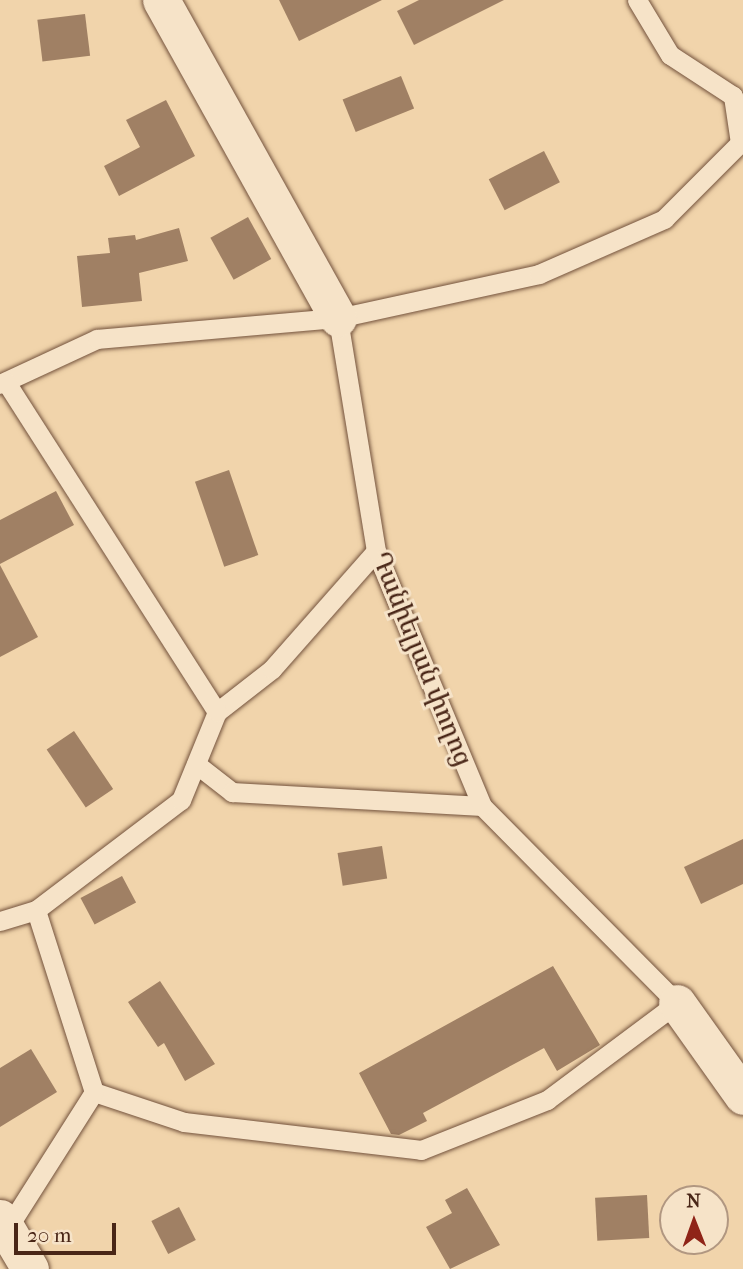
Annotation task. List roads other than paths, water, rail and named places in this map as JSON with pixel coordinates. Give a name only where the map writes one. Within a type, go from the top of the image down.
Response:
[{"type":"street","name":"Դանիելյան փողոց","points":[[161,0],[338,318]]},
{"type":"street","name":"Դանիելյան փողոց","points":[[677,1003],[743,1096]]},
{"type":"lane","points":[[216,712],[3,383],[97,339],[338,318],[539,274],[664,219],[740,143],[733,96],[670,55],[637,0]]},
{"type":"lane","name":"Դանիելյան փողոց","points":[[338,318],[376,551],[482,806],[677,1003]]},
{"type":"lane","points":[[0,921],[36,910],[181,800],[216,712],[272,669],[376,551]]},
{"type":"lane","points":[[196,764],[232,792],[482,806]]},
{"type":"lane","points":[[15,1248],[94,1092],[36,910]]},
{"type":"lane","points":[[94,1092],[184,1122],[421,1150],[547,1100],[677,1003]]}]
